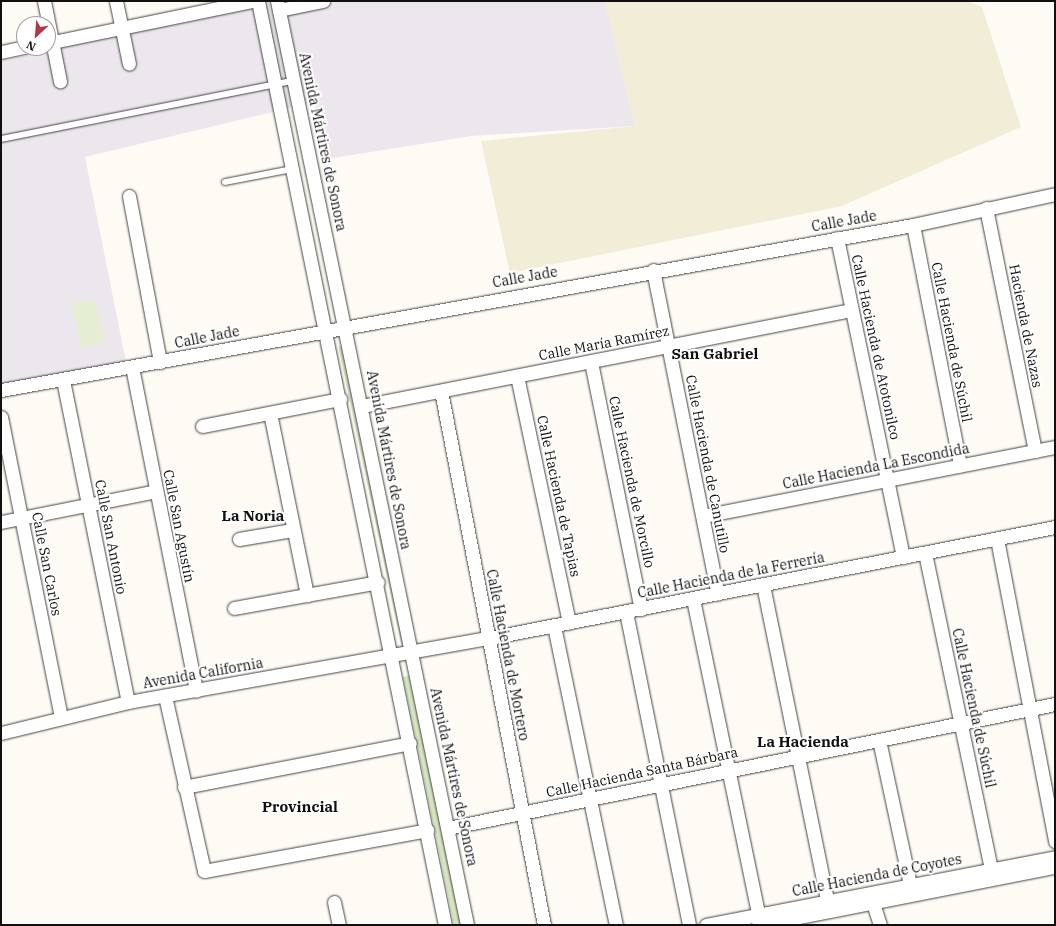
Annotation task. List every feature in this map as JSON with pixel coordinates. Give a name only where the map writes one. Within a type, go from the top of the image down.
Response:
[{"type":"street","points":[[44,1],[46,16]]},
{"type":"street","points":[[116,1],[129,64]]},
{"type":"street","points":[[56,41],[253,1]]},
{"type":"street","points":[[258,1],[378,582],[445,925]]},
{"type":"street","points":[[278,5],[323,1]]},
{"type":"street","name":"Avenida Mártires de Sonora","points":[[278,5],[292,81],[346,326],[467,925]]},
{"type":"street","points":[[1,52],[16,49]]},
{"type":"street","points":[[54,56],[60,81]]},
{"type":"street","name":"Calle Jade","points":[[1,390],[63,380],[346,326],[653,270],[913,225],[1055,194]]},
{"type":"street","points":[[129,196],[160,362]]},
{"type":"street","name":"Hacienda de Nazas","points":[[986,208],[1035,451]]},
{"type":"street","name":"Calle Hacienda de Súchil","points":[[913,225],[960,465]]},
{"type":"street","name":"Calle Hacienda de Atotonilco","points":[[837,238],[903,557]]},
{"type":"street","name":"Calle Hacienda de Canutillo","points":[[653,270],[718,594]]},
{"type":"street","name":"Calle María Ramírez","points":[[362,406],[852,310]]},
{"type":"street","name":"Calle Hacienda de Morcillo","points":[[591,362],[641,609]]},
{"type":"street","name":"Calle San Agustín","points":[[132,367],[196,690]]},
{"type":"street","name":"Calle Hacienda de Tapias","points":[[517,376],[569,623]]},
{"type":"street","name":"Calle San Antonio","points":[[63,380],[128,702]]},
{"type":"street","name":"Calle Hacienda de Mortero","points":[[441,391],[521,813],[544,925]]},
{"type":"street","points":[[202,426],[340,399]]},
{"type":"street","points":[[270,413],[306,595]]},
{"type":"street","name":"Calle San Carlos","points":[[1,417],[61,717]]},
{"type":"street","name":"Calle Hacienda La Escondida","points":[[703,516],[1055,447]]},
{"type":"street","points":[[1,522],[156,490]]},
{"type":"street","name":"Calle Hacienda de la Ferrería","points":[[412,653],[1055,527]]},
{"type":"street","points":[[239,539],[292,530]]},
{"type":"street","points":[[997,539],[1031,708],[1055,841]]},
{"type":"street","name":"Calle Hacienda de Súchil","points":[[925,553],[991,869]]},
{"type":"street","points":[[234,608],[378,582]]},
{"type":"street","points":[[763,585],[827,900]]},
{"type":"street","points":[[693,599],[758,920]]},
{"type":"street","points":[[626,612],[689,925]]},
{"type":"street","points":[[554,626],[616,925]]},
{"type":"street","name":"Avenida California","points":[[1,733],[61,717],[128,702],[412,653]]},
{"type":"street","points":[[165,696],[203,870],[209,872],[427,830]]},
{"type":"street","name":"Calle Hacienda Santa Bárbara","points":[[448,828],[1055,704]]},
{"type":"street","points":[[879,740],[910,885]]},
{"type":"street","points":[[184,787],[410,743]]},
{"type":"street","name":"Calle Hacienda de Coyotes","points":[[758,920],[827,900],[871,897],[910,885],[1055,857]]},
{"type":"street","name":"Calle Hacienda de Coyotes","points":[[706,925],[758,920],[871,897],[1055,867]]},
{"type":"street","points":[[871,897],[880,925]]},
{"type":"street","points":[[334,902],[339,925]]},
{"type":"lane","points":[[1,138],[292,81]]},
{"type":"lane","points":[[225,182],[292,168]]},
{"type":"shaded area","points":[[255,1],[605,1],[635,126],[471,136],[327,159],[314,102],[85,157],[126,362],[1,385],[1,61],[23,56],[56,56],[56,49],[255,4]]},
{"type":"shaded area","points":[[605,1],[967,1],[982,7],[1021,127],[842,206],[510,273],[481,141],[635,126]]},
{"type":"green space","points":[[95,299],[103,342],[81,347],[72,303]]},
{"type":"green space","points":[[347,345],[410,642],[401,644],[338,347]]},
{"type":"green space","points":[[413,675],[463,925],[454,925],[403,677]]},
{"type":"district","name":"San Gabriel","points":[[715,354]]},
{"type":"district","name":"La Noria","points":[[253,516]]},
{"type":"district","name":"La Hacienda","points":[[803,742]]},
{"type":"district","name":"Provincial","points":[[300,807]]}]
